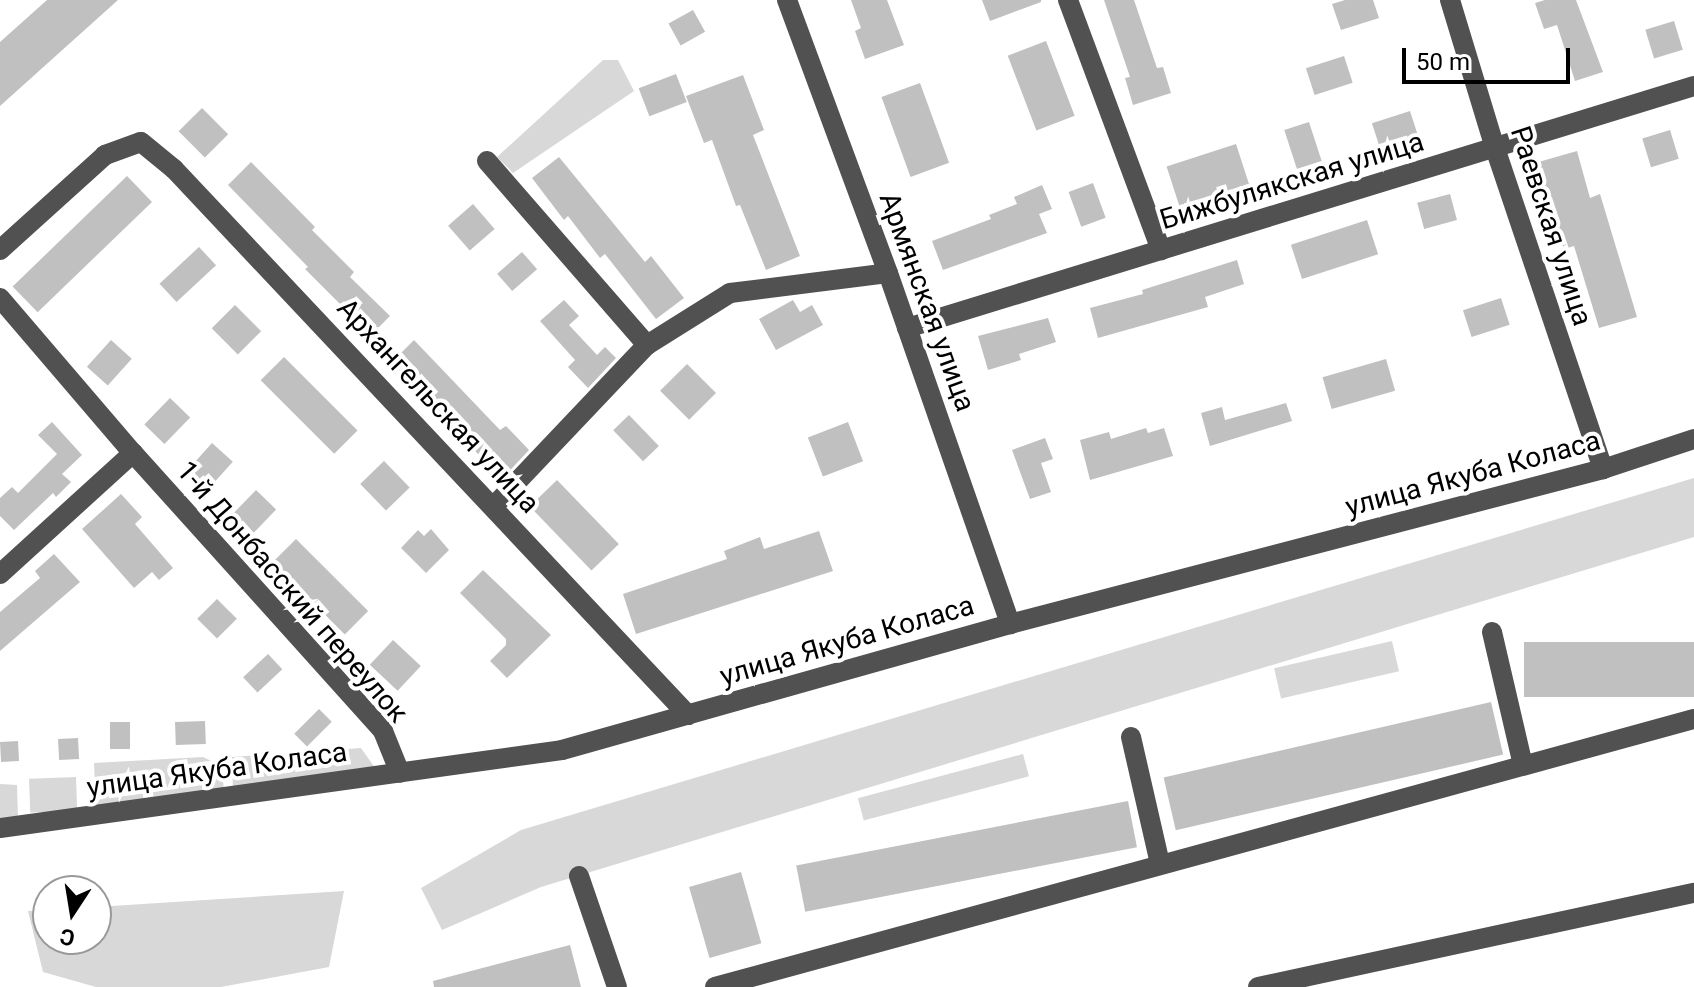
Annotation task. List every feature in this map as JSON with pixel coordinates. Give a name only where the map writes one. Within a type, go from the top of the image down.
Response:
[{"type":"street","name":"Армянская улица","points":[[787,0],[888,273],[1010,624]]},
{"type":"street","points":[[1068,0],[1161,250]]},
{"type":"street","name":"Раевская улица","points":[[1450,0],[1495,148],[1603,469]]},
{"type":"street","name":"Бижбулякская улица","points":[[907,328],[1694,86]]},
{"type":"street","name":"Архангельская улица","points":[[0,250],[105,155],[141,142],[174,169],[495,505],[688,715]]},
{"type":"street","points":[[487,161],[647,345]]},
{"type":"street","points":[[495,505],[647,345],[730,293],[888,273]]},
{"type":"street","name":"1-й Донбасский переулок","points":[[0,298],[133,453],[383,731],[400,773]]},
{"type":"street","name":"улица Якуба Коласа","points":[[0,828],[562,750],[1010,624],[1603,469],[1694,439]]},
{"type":"street","points":[[0,574],[133,453]]},
{"type":"street","points":[[1492,632],[1523,765]]},
{"type":"street","points":[[715,987],[1694,719]]},
{"type":"street","points":[[1131,737],[1160,864]]},
{"type":"street","points":[[579,876],[617,987]]},
{"type":"street","points":[[1258,987],[1694,893]]},
{"type":"shaded area","points":[[603,60],[618,60],[634,91],[513,173],[497,157]]},
{"type":"shaded area","points":[[1694,478],[1694,537],[541,887],[442,930],[421,888],[521,830]]},
{"type":"shaded area","points":[[1392,641],[1399,671],[1281,698],[1274,668]]},
{"type":"shaded area","points":[[361,748],[378,772],[233,793],[232,757]]},
{"type":"shaded area","points":[[1023,754],[1029,776],[864,820],[858,798]]},
{"type":"shaded area","points":[[203,757],[222,766],[224,794],[96,809],[94,763]]},
{"type":"shaded area","points":[[76,777],[77,811],[30,813],[29,779]]},
{"type":"shaded area","points":[[0,784],[17,785],[18,818],[0,821]]},
{"type":"shaded area","points":[[344,891],[329,967],[221,987],[96,987],[43,972],[39,955],[112,955],[112,906]]},
{"type":"building","points":[[47,0],[118,0],[0,106],[0,42]]},
{"type":"building","points":[[851,0],[887,0],[904,45],[865,59],[855,31],[861,28]]},
{"type":"building","points":[[982,0],[1041,0],[1041,2],[990,21]]},
{"type":"building","points":[[1104,0],[1134,0],[1157,68],[1163,67],[1171,93],[1133,105],[1125,78],[1130,77]]},
{"type":"building","points":[[1345,0],[1373,0],[1379,18],[1341,30],[1332,4]]},
{"type":"building","points":[[1576,0],[1603,72],[1575,81],[1557,25],[1544,29],[1535,3]]},
{"type":"building","points":[[693,10],[705,32],[681,45],[669,24]]},
{"type":"building","points":[[1674,21],[1683,50],[1654,58],[1645,30]]},
{"type":"building","points":[[1046,41],[1075,116],[1036,130],[1008,56]]},
{"type":"building","points":[[1344,56],[1353,83],[1315,95],[1306,68]]},
{"type":"building","points":[[676,74],[687,102],[649,116],[639,88]]},
{"type":"building","points":[[743,75],[764,130],[753,135],[800,256],[766,270],[740,205],[736,206],[712,140],[704,143],[686,96]]},
{"type":"building","points":[[920,83],[949,163],[911,177],[881,97]]},
{"type":"building","points":[[202,108],[228,134],[205,157],[179,131]]},
{"type":"building","points":[[1410,111],[1419,138],[1381,150],[1372,123]]},
{"type":"building","points":[[1309,122],[1322,161],[1297,169],[1284,130]]},
{"type":"building","points":[[1670,130],[1679,159],[1651,167],[1642,138]]},
{"type":"building","points":[[1236,144],[1249,184],[1180,207],[1167,167]]},
{"type":"building","points":[[1577,151],[1590,198],[1600,194],[1637,317],[1599,328],[1574,246],[1564,249],[1535,163]]},
{"type":"building","points":[[559,157],[645,262],[651,256],[684,298],[656,319],[605,254],[600,258],[568,216],[564,220],[532,178]]},
{"type":"building","points":[[251,162],[315,227],[312,230],[354,272],[350,277],[390,316],[367,339],[341,313],[345,309],[305,269],[308,267],[228,185]]},
{"type":"building","points":[[127,176],[152,202],[38,312],[13,286]]},
{"type":"building","points":[[1093,183],[1106,218],[1081,227],[1069,192]]},
{"type":"building","points":[[1042,185],[1052,209],[1039,214],[1047,233],[943,270],[932,241],[991,219],[989,215],[1017,204],[1014,197]]},
{"type":"building","points":[[1450,194],[1457,220],[1424,229],[1417,203]]},
{"type":"building","points":[[473,204],[495,229],[470,251],[448,226]]},
{"type":"building","points":[[1367,220],[1378,254],[1302,279],[1291,245]]},
{"type":"building","points":[[199,247],[216,265],[177,302],[160,284]]},
{"type":"building","points":[[522,252],[537,269],[512,291],[497,274]]},
{"type":"building","points":[[1237,260],[1244,284],[1205,297],[1208,307],[1098,338],[1090,308],[1143,294],[1142,290]]},
{"type":"building","points":[[1501,298],[1510,325],[1472,337],[1463,310]]},
{"type":"building","points":[[564,300],[579,316],[569,325],[597,355],[605,347],[616,358],[588,388],[568,367],[575,360],[540,321]]},
{"type":"building","points":[[793,300],[800,312],[812,305],[823,325],[776,350],[759,319]]},
{"type":"building","points":[[235,305],[261,331],[238,354],[212,328]]},
{"type":"building","points":[[1048,318],[1056,342],[1019,354],[1021,360],[988,370],[978,336]]},
{"type":"building","points":[[111,340],[132,359],[108,385],[87,367]]},
{"type":"building","points":[[414,340],[500,430],[506,426],[529,450],[502,479],[391,363]]},
{"type":"building","points":[[284,357],[358,431],[334,454],[261,380]]},
{"type":"building","points":[[1386,359],[1395,391],[1332,409],[1323,377]]},
{"type":"building","points":[[687,364],[716,393],[689,420],[660,391]]},
{"type":"building","points":[[170,398],[190,417],[164,444],[144,425]]},
{"type":"building","points":[[1286,403],[1292,421],[1210,446],[1201,413],[1222,407],[1225,420]]},
{"type":"building","points":[[629,415],[659,446],[643,461],[613,430]]},
{"type":"building","points":[[52,422],[82,455],[62,474],[71,482],[56,497],[53,493],[14,530],[0,516],[0,498],[12,487],[18,493],[57,454],[38,435]]},
{"type":"building","points":[[848,422],[863,461],[823,477],[808,437]]},
{"type":"building","points":[[1146,428],[1148,433],[1164,428],[1173,456],[1090,480],[1080,440],[1109,432],[1111,439]]},
{"type":"building","points":[[1045,438],[1053,459],[1041,463],[1051,492],[1030,499],[1012,450]]},
{"type":"building","points":[[212,443],[233,462],[209,488],[188,470]]},
{"type":"building","points":[[384,461],[410,488],[386,511],[360,484]]},
{"type":"building","points":[[557,480],[619,544],[591,570],[530,506]]},
{"type":"building","points":[[256,490],[276,509],[250,536],[230,517]]},
{"type":"building","points":[[121,494],[142,517],[135,524],[173,568],[159,580],[152,572],[134,588],[82,529]]},
{"type":"building","points":[[431,529],[449,550],[426,573],[401,548],[418,530],[424,536]]},
{"type":"building","points":[[819,531],[833,571],[636,634],[623,594],[727,559],[724,551],[760,537],[764,549]]},
{"type":"building","points":[[296,539],[368,611],[345,634],[273,562]]},
{"type":"building","points":[[54,554],[80,582],[0,651],[0,612],[40,578],[35,571]]},
{"type":"building","points":[[483,570],[551,635],[507,678],[490,661],[506,645],[506,639],[460,593]]},
{"type":"building","points":[[217,599],[237,619],[217,639],[197,619]]},
{"type":"building","points":[[393,640],[421,666],[398,691],[370,665]]},
{"type":"building","points":[[1524,642],[1694,642],[1694,697],[1524,697]]},
{"type":"building","points":[[268,654],[282,669],[257,693],[243,677]]},
{"type":"building","points":[[1491,702],[1503,755],[1176,830],[1164,778]]},
{"type":"building","points":[[319,709],[332,722],[307,746],[294,734]]},
{"type":"building","points":[[205,721],[206,744],[176,745],[175,722]]},
{"type":"building","points":[[110,722],[130,722],[130,749],[110,749]]},
{"type":"building","points":[[78,738],[79,759],[59,760],[58,739]]},
{"type":"building","points":[[18,741],[19,761],[1,762],[0,742]]},
{"type":"building","points":[[1128,801],[1137,847],[805,912],[796,865]]},
{"type":"building","points":[[741,872],[761,943],[709,958],[689,887]]},
{"type":"building","points":[[570,945],[581,987],[434,987],[433,981]]}]
